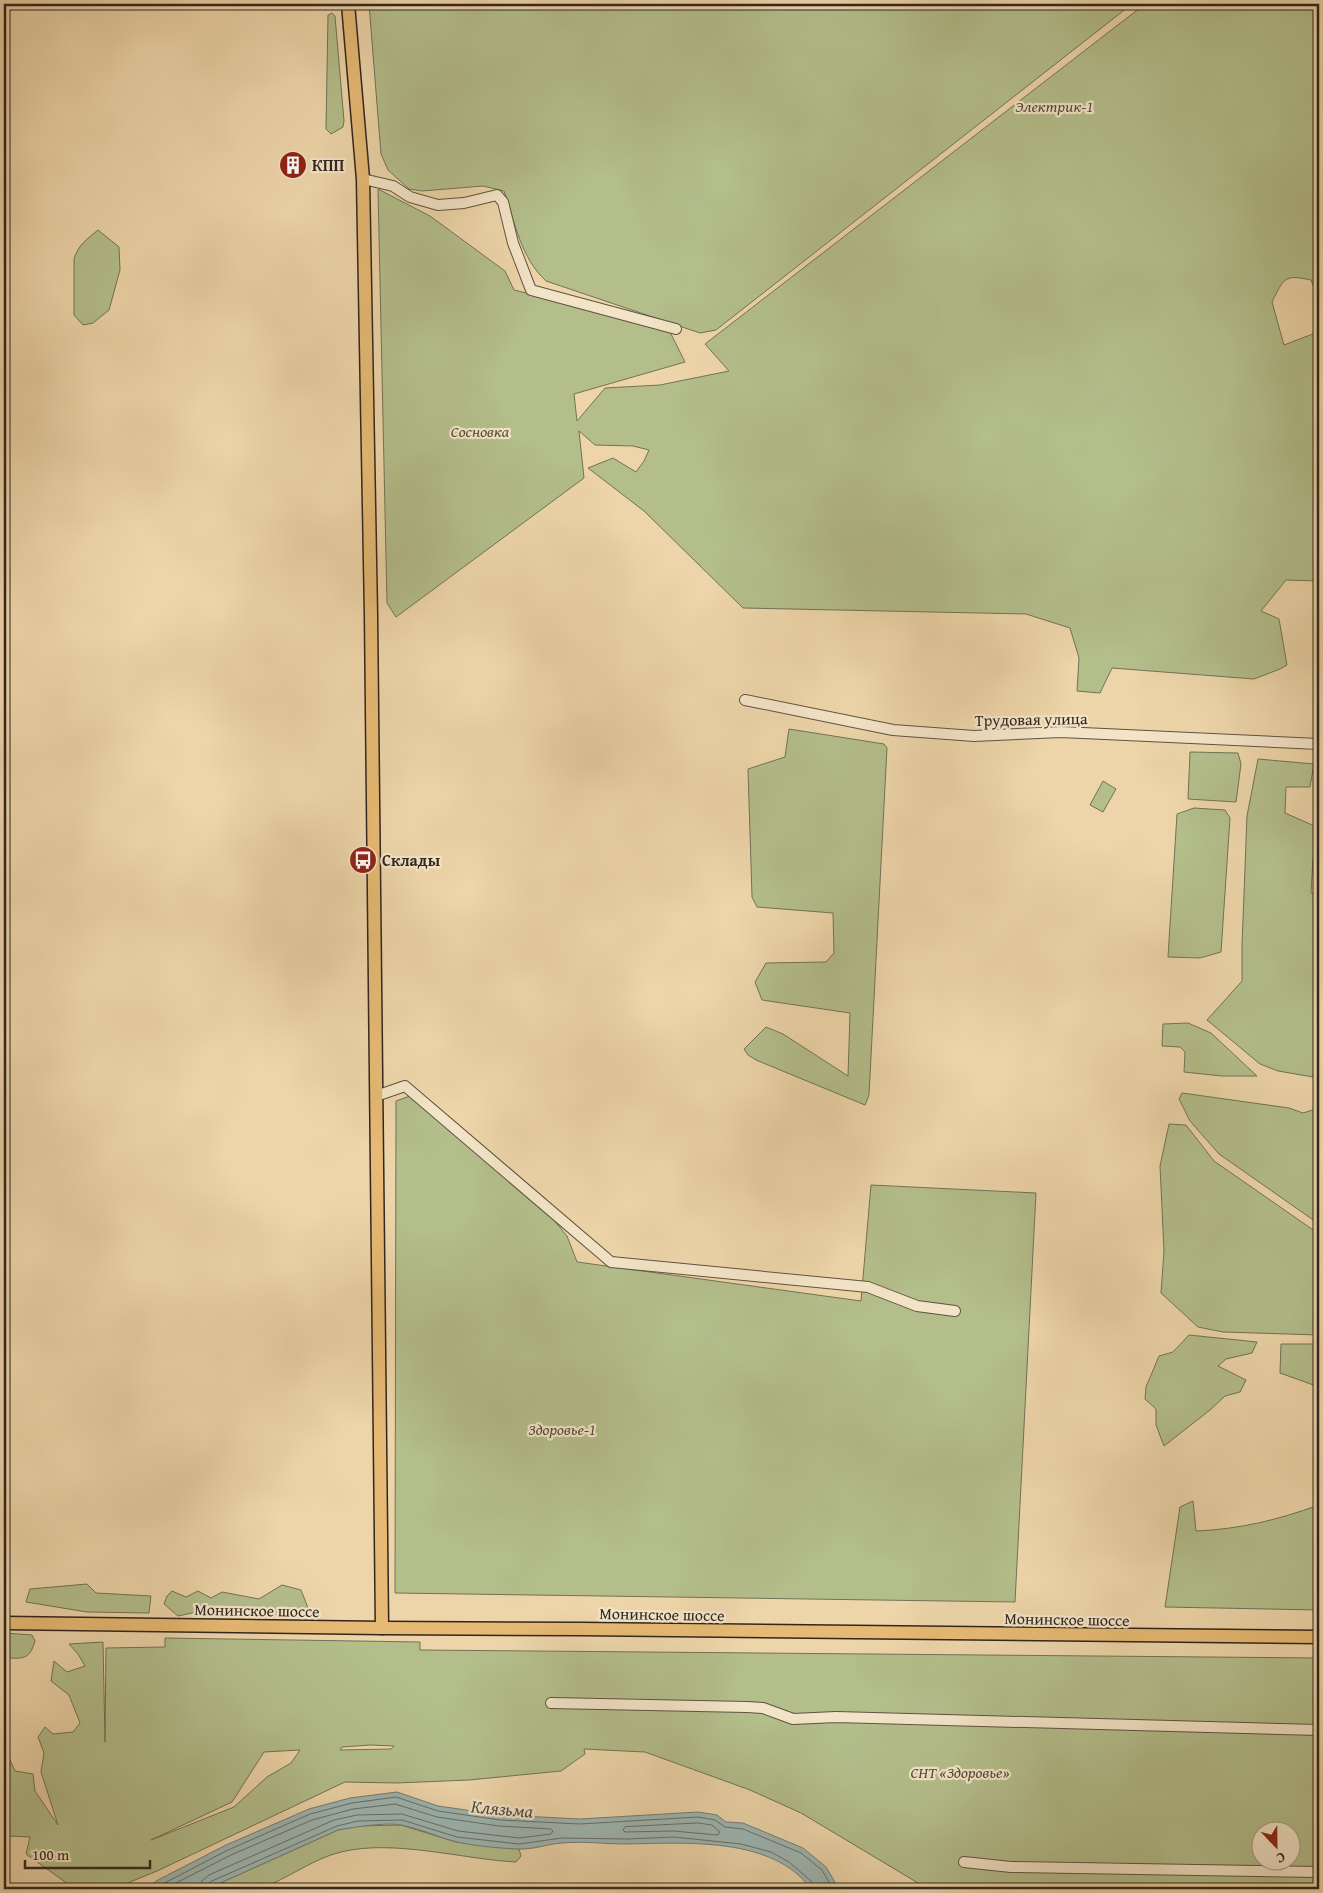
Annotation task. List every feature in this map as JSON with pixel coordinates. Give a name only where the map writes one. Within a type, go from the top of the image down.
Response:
[{"type":"main road","points":[[348,4],[363,179],[371,615],[382,1628]]},
{"type":"main road","name":"Монинское шоссе","points":[[4,1623],[1319,1637]]},
{"type":"street","points":[[363,179],[393,186],[410,197],[438,205],[464,203],[497,196],[503,202],[513,243],[531,290],[676,329]]},
{"type":"street","name":"Трудовая улица","points":[[745,700],[893,730],[974,736],[1061,732],[1319,744]]},
{"type":"street","points":[[376,1096],[405,1086],[611,1262],[868,1287],[917,1306],[955,1311]]},
{"type":"street","points":[[551,1703],[763,1708],[784,1717],[803,1719],[844,1718],[1319,1730]]},
{"type":"street","points":[[964,1862],[1012,1867],[1319,1872]]},
{"type":"green space","points":[[369,4],[1132,4],[716,330],[700,333],[546,281],[530,262],[504,191],[483,186],[422,191],[409,189],[388,170],[381,154]]},
{"type":"green space","points":[[1145,4],[1319,4],[1319,301],[1311,280],[1290,278],[1282,283],[1272,302],[1284,345],[1319,330],[1319,581],[1286,580],[1261,611],[1279,619],[1287,665],[1254,679],[1112,668],[1100,693],[1077,691],[1079,658],[1070,628],[1026,614],[743,608],[644,511],[588,468],[613,458],[636,472],[649,450],[633,446],[595,445],[579,431],[584,478],[396,617],[387,603],[378,189],[430,216],[505,271],[514,290],[668,328],[685,362],[574,394],[577,421],[605,388],[660,385],[729,371],[705,344]]},
{"type":"green space","points":[[332,13],[335,16],[344,121],[343,127],[331,134],[326,129],[328,15]]},
{"type":"green space","points":[[98,230],[119,247],[120,270],[109,310],[93,323],[83,325],[74,315],[74,259],[80,246]]},
{"type":"green space","points":[[789,729],[884,744],[887,748],[869,1095],[865,1105],[756,1060],[748,1055],[744,1049],[766,1027],[783,1034],[848,1076],[850,1013],[762,1000],[755,982],[766,963],[826,962],[834,953],[833,913],[757,907],[752,897],[748,769],[785,757]]},
{"type":"green space","points":[[1190,752],[1238,753],[1241,764],[1236,802],[1188,799]]},
{"type":"green space","points":[[1258,759],[1314,764],[1310,787],[1286,787],[1285,813],[1319,828],[1319,858],[1313,858],[1311,893],[1319,896],[1319,1078],[1278,1071],[1260,1064],[1207,1020],[1242,981],[1247,816]]},
{"type":"green space","points":[[1103,781],[1116,789],[1103,812],[1090,805]]},
{"type":"green space","points":[[1194,808],[1225,810],[1230,818],[1221,952],[1200,958],[1168,957],[1177,814]]},
{"type":"green space","points":[[1188,1023],[1211,1033],[1257,1076],[1222,1076],[1184,1072],[1185,1052],[1180,1047],[1162,1046],[1163,1024]]},
{"type":"green space","points":[[1182,1093],[1289,1108],[1303,1113],[1319,1108],[1319,1224],[1219,1154],[1190,1121],[1179,1099]]},
{"type":"green space","name":"Здоровье-1","points":[[410,1096],[553,1219],[567,1236],[577,1262],[861,1301],[871,1185],[1036,1193],[1015,1602],[395,1593],[396,1101]]},
{"type":"green space","points":[[1169,1124],[1186,1125],[1214,1161],[1319,1234],[1319,1335],[1223,1332],[1198,1327],[1161,1293],[1164,1251],[1160,1166]]},
{"type":"green space","points":[[1189,1335],[1257,1342],[1252,1353],[1226,1359],[1218,1366],[1246,1380],[1240,1392],[1225,1396],[1164,1446],[1156,1425],[1156,1409],[1145,1399],[1146,1387],[1159,1356],[1173,1352]]},
{"type":"green space","points":[[1281,1344],[1319,1344],[1319,1387],[1280,1373]]},
{"type":"green space","points":[[1193,1501],[1196,1531],[1259,1523],[1319,1505],[1319,1610],[1165,1607],[1180,1507]]},
{"type":"green space","points":[[87,1584],[96,1593],[151,1596],[149,1613],[87,1612],[26,1602],[30,1589]]},
{"type":"green space","points":[[282,1585],[301,1590],[308,1608],[305,1616],[192,1613],[178,1616],[164,1604],[167,1596],[172,1591],[186,1597],[198,1591],[211,1598],[222,1592],[259,1599]]},
{"type":"green space","points":[[4,1633],[32,1635],[35,1641],[28,1655],[21,1658],[4,1658]]},
{"type":"green space","name":"СНТ «Здоровье»","points":[[165,1638],[420,1642],[420,1650],[1319,1658],[1319,1889],[928,1889],[801,1813],[750,1790],[645,1752],[584,1749],[585,1754],[561,1771],[469,1780],[396,1783],[345,1782],[157,1871],[113,1889],[75,1889],[26,1854],[30,1837],[9,1836],[9,1825],[4,1823],[4,1755],[8,1756],[15,1771],[33,1774],[35,1791],[58,1825],[41,1772],[44,1753],[38,1737],[45,1727],[53,1734],[73,1732],[80,1723],[69,1695],[51,1681],[54,1661],[67,1672],[85,1666],[69,1644],[103,1642],[105,1742],[106,1648],[165,1647]],"holes":[[[394,1746],[391,1749],[340,1750],[342,1747]],[[300,1750],[291,1763],[267,1777],[234,1807],[151,1840],[232,1802],[264,1752]]]},
{"type":"green space","points":[[401,1825],[456,1842],[519,1849],[521,1856],[516,1862],[405,1849],[361,1849],[330,1855],[261,1888],[243,1890],[207,1889],[338,1830],[358,1826]]},
{"type":"water","points":[[397,1792],[438,1806],[501,1815],[580,1819],[698,1812],[717,1815],[726,1822],[743,1823],[803,1848],[826,1867],[839,1889],[811,1889],[795,1872],[774,1859],[751,1851],[726,1846],[674,1843],[578,1842],[529,1849],[510,1849],[460,1843],[402,1825],[387,1824],[338,1830],[207,1889],[145,1889],[158,1880],[226,1845],[309,1809],[350,1798]]},
{"type":"place","name":"КПП","points":[[293,165]]},
{"type":"place","name":"Склады","points":[[363,860]]},
{"type":"park label","name":"Электрик-1","points":[[1054,106]]},
{"type":"park label","name":"Сосновка","points":[[480,431]]},
{"type":"water label","name":"Клязьма","points":[[502,1809]]}]
